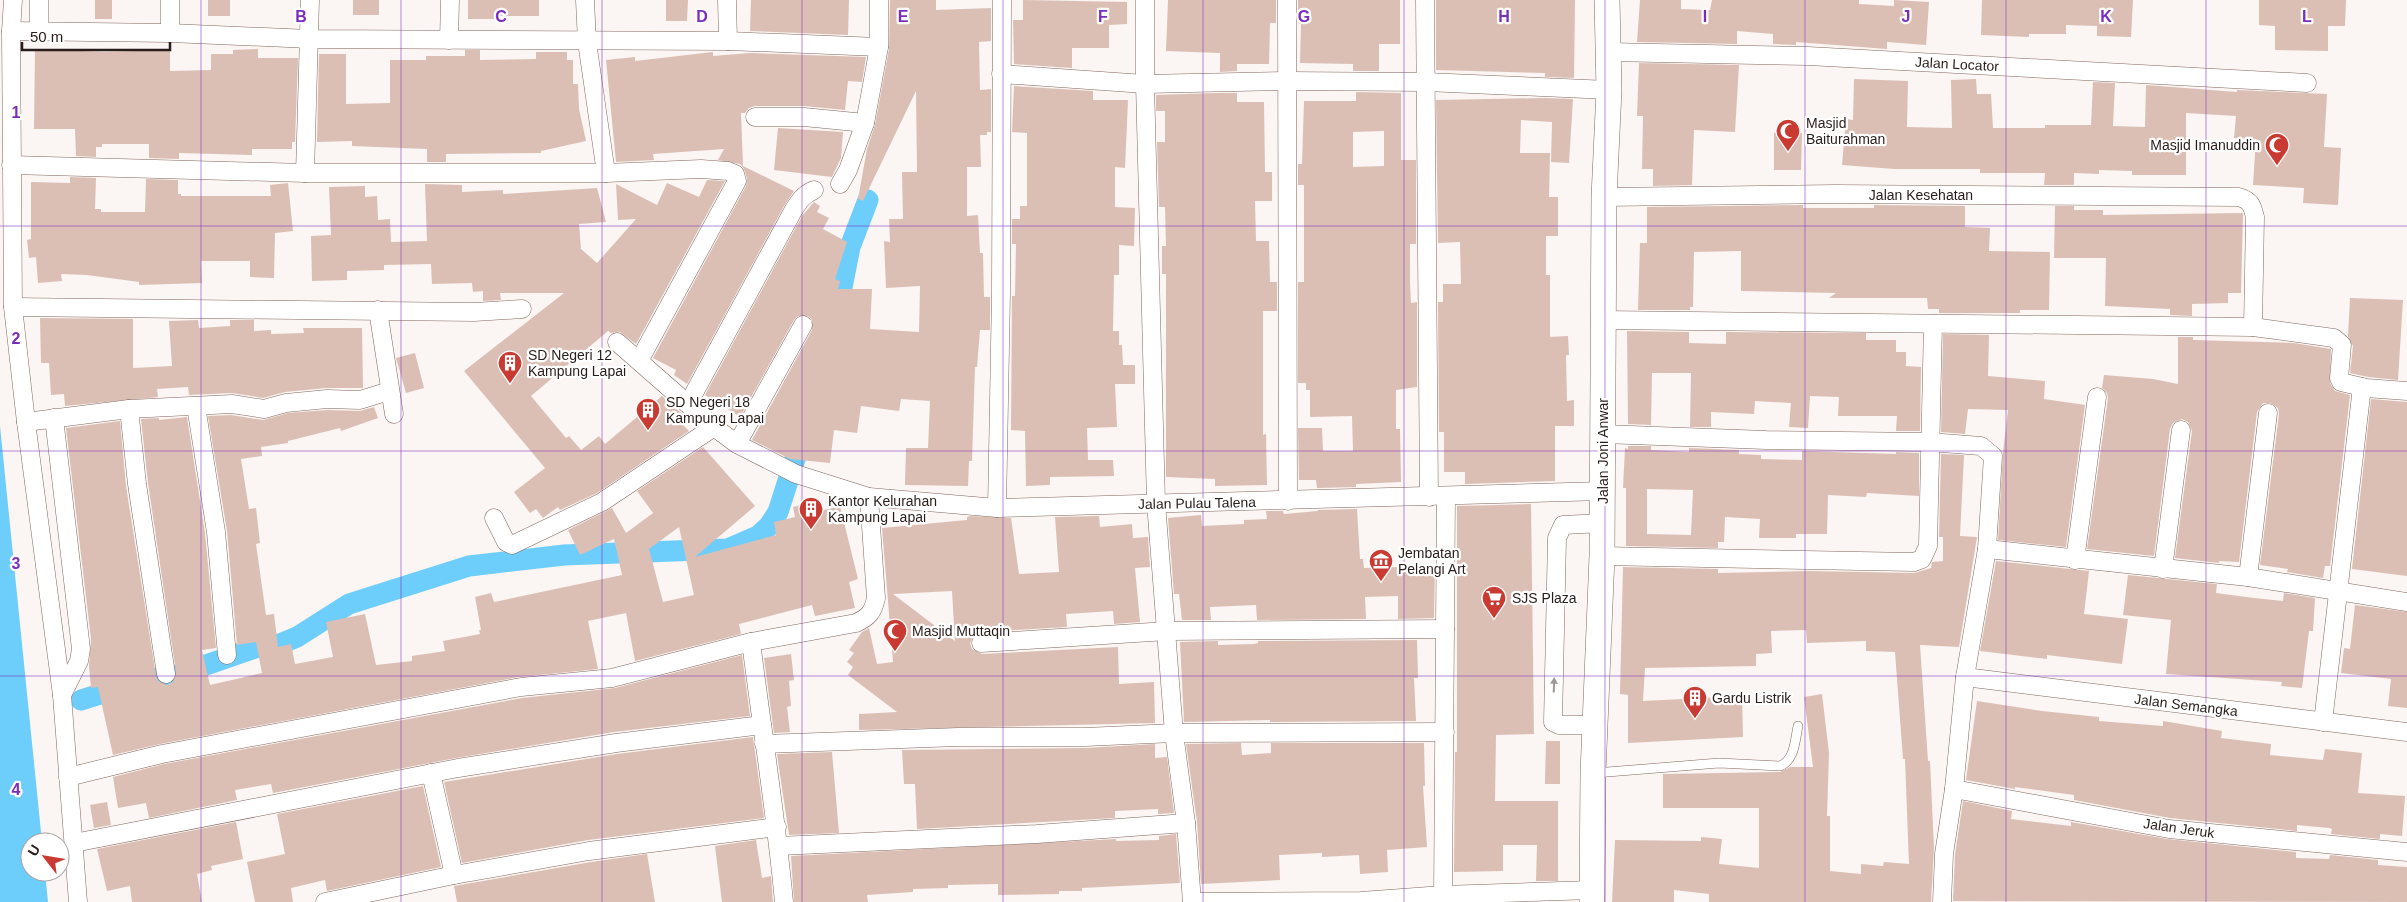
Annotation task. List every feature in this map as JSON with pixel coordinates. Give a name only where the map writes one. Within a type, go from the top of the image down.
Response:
[{"type":"main road","name":"Jalan Joni Anwar","points":[[1592,896],[1592,773],[1602,556],[1604,197],[1609,90],[1607,0]]},
{"type":"street","points":[[13,0],[11,32],[11,165],[14,307],[26,422],[62,695],[78,902]]},
{"type":"street","points":[[38,33],[39,0]]},
{"type":"street","points":[[170,0],[170,33]]},
{"type":"street","points":[[305,173],[310,0]]},
{"type":"street","points":[[449,40],[450,0]]},
{"type":"street","points":[[586,0],[587,42],[606,172]]},
{"type":"street","points":[[727,0],[728,42]]},
{"type":"street","points":[[840,184],[845,179],[865,123],[879,47],[879,0]]},
{"type":"street","points":[[997,508],[1001,293],[1000,74],[1002,0]]},
{"type":"street","points":[[1145,0],[1145,84],[1156,504],[1174,733],[1186,823],[1192,902],[1361,902],[1443,895],[1592,896]]},
{"type":"street","points":[[1287,0],[1288,501]]},
{"type":"street","points":[[1424,0],[1438,496],[1445,629],[1443,895]]},
{"type":"street","points":[[11,32],[170,33],[310,39],[728,42],[879,47]]},
{"type":"street","name":"Jalan Locator","points":[[1608,52],[1808,56],[2306,84]]},
{"type":"street","points":[[1000,74],[1145,84],[1287,81],[1426,82],[1609,90]]},
{"type":"street","points":[[755,117],[804,117],[865,123]]},
{"type":"street","points":[[11,165],[305,173],[606,172],[701,169],[728,171],[736,177],[737,181],[639,361]]},
{"type":"street","points":[[688,404],[793,210],[807,193],[814,190]]},
{"type":"street","name":"Jalan Kesehatan","points":[[1604,197],[1845,194],[2240,197],[2248,200],[2252,205],[2255,217],[2253,327]]},
{"type":"street","points":[[14,307],[474,312],[522,309]]},
{"type":"street","points":[[378,310],[394,414]]},
{"type":"street","points":[[1603,320],[2253,327],[2334,338],[2342,345],[2339,378],[2341,382],[2362,387],[2407,391]]},
{"type":"street","points":[[617,342],[736,444],[803,324]]},
{"type":"street","points":[[1602,556],[1914,562],[1922,559],[1928,546],[1933,324]]},
{"type":"street","points":[[2323,722],[2362,387]]},
{"type":"street","points":[[26,422],[129,409],[232,404],[264,408],[327,398],[360,400],[389,391]]},
{"type":"street","points":[[2075,560],[2097,397]]},
{"type":"street","points":[[196,406],[216,532],[227,655]]},
{"type":"street","points":[[129,409],[137,484],[166,674]]},
{"type":"street","points":[[2248,577],[2268,413]]},
{"type":"street","points":[[54,418],[81,649],[78,661],[62,695]]},
{"type":"street","points":[[494,518],[506,542],[512,544],[602,502],[714,427]]},
{"type":"street","points":[[2163,569],[2181,430]]},
{"type":"street","points":[[1603,434],[1766,440],[1929,442],[1980,446],[1992,456],[1987,549],[1965,678],[1954,789],[1944,854],[1942,902]]},
{"type":"street","name":"Jalan Pulau Talena","points":[[736,444],[796,474],[868,497],[997,508],[1603,491]]},
{"type":"street","points":[[68,777],[162,754],[521,687],[612,678],[751,642],[856,623],[867,618],[873,610],[876,598],[868,497]]},
{"type":"street","points":[[1595,725],[1559,725],[1553,722],[1557,538],[1563,525],[1602,523]]},
{"type":"street","points":[[1987,549],[2075,560],[2248,577],[2407,602]]},
{"type":"street","points":[[981,643],[1166,631],[1445,629]]},
{"type":"street","points":[[751,642],[777,827],[784,902]]},
{"type":"street","name":"Jalan Semangka","points":[[1965,678],[2407,732]]},
{"type":"street","points":[[74,842],[431,773],[616,742],[762,725]]},
{"type":"street","points":[[764,744],[856,739],[958,737],[1085,738],[1174,733],[1445,732]]},
{"type":"street","points":[[431,773],[454,875]]},
{"type":"street","name":"Jalan Jeruk","points":[[1954,789],[2169,829],[2407,852]]},
{"type":"street","points":[[779,846],[1037,834],[1186,823]]},
{"type":"street","points":[[325,902],[373,897],[454,875],[589,851],[777,827]]},
{"type":"lane","points":[[1592,773],[1719,763],[1780,766],[1787,763],[1792,755],[1798,726]]},
{"type":"water","points":[[0,426],[41,832],[20,832],[20,882],[46,882],[48,902],[0,902]]},
{"type":"building","points":[[95,0],[112,0],[112,19],[95,19]]},
{"type":"building","points":[[208,0],[230,0],[230,16],[208,16]]},
{"type":"building","points":[[353,0],[379,0],[379,15],[353,15]]},
{"type":"building","points":[[468,0],[539,0],[539,16],[494,16],[494,19],[468,19]]},
{"type":"building","points":[[666,0],[688,0],[687,21],[666,21]]},
{"type":"building","points":[[751,0],[849,0],[848,35],[750,31]]},
{"type":"building","points":[[890,0],[936,0],[936,10],[991,8],[991,41],[979,42],[980,90],[991,89],[991,132],[987,132],[987,135],[980,135],[981,167],[967,167],[967,216],[978,215],[980,253],[983,253],[984,297],[990,297],[990,330],[980,330],[977,367],[975,367],[972,461],[969,461],[968,486],[905,485],[906,448],[928,448],[930,401],[901,399],[899,411],[861,406],[857,433],[834,430],[830,463],[790,459],[752,440],[812,330],[812,320],[808,316],[798,316],[794,320],[740,417],[705,395],[802,216],[814,202],[820,206],[817,212],[829,218],[823,229],[847,242],[835,279],[840,281],[838,289],[872,289],[870,329],[919,332],[920,286],[886,288],[884,241],[890,242],[889,219],[903,219],[902,172],[917,172],[916,91],[863,201],[858,199],[867,149],[875,125],[889,49]]},
{"type":"building","points":[[1023,0],[1127,2],[1127,24],[1109,25],[1109,48],[1072,48],[1072,68],[1014,64],[1013,20],[1023,20]]},
{"type":"building","points":[[1168,0],[1276,0],[1276,23],[1270,23],[1269,64],[1237,64],[1237,71],[1220,72],[1220,53],[1166,51]]},
{"type":"building","points":[[1298,0],[1400,0],[1400,44],[1379,44],[1379,71],[1353,71],[1353,64],[1300,63],[1301,24],[1298,23]]},
{"type":"building","points":[[1436,0],[1575,0],[1574,78],[1545,77],[1545,73],[1436,70]]},
{"type":"building","points":[[1640,0],[1681,0],[1681,9],[1710,10],[1712,0],[1859,0],[1859,4],[1894,6],[1894,0],[1929,2],[1926,45],[1887,42],[1887,49],[1796,42],[1796,45],[1773,44],[1773,34],[1737,31],[1737,44],[1637,42]]},
{"type":"building","points":[[1982,0],[2133,0],[2131,37],[2097,36],[2097,26],[2066,25],[2066,34],[2029,34],[2029,37],[1981,35]]},
{"type":"building","points":[[2259,0],[2346,0],[2345,26],[2328,26],[2328,51],[2275,50],[2275,26],[2259,25]]},
{"type":"building","points":[[35,49],[104,52],[170,50],[170,71],[211,70],[211,54],[233,54],[233,50],[258,49],[258,58],[298,58],[295,142],[292,142],[292,149],[252,149],[252,155],[179,153],[179,159],[149,158],[149,144],[102,144],[102,147],[96,147],[96,157],[76,156],[75,129],[34,129]]},
{"type":"building","points":[[465,50],[480,50],[480,60],[536,59],[536,52],[567,52],[567,60],[573,60],[573,84],[578,84],[579,109],[586,141],[541,151],[541,153],[446,154],[446,162],[427,162],[427,149],[352,146],[352,141],[317,142],[319,54],[346,54],[346,104],[390,103],[390,60],[426,60],[426,56],[465,56]]},
{"type":"building","points":[[713,52],[713,56],[750,53],[866,57],[862,82],[848,81],[845,110],[804,106],[755,106],[749,108],[745,113],[741,113],[743,166],[794,191],[687,384],[674,375],[676,370],[653,358],[746,186],[747,178],[740,164],[718,160],[724,149],[653,154],[654,160],[616,162],[606,60],[635,57],[635,61]]},
{"type":"building","points":[[1639,63],[1739,65],[1735,132],[1694,130],[1692,185],[1653,186],[1653,169],[1642,169],[1643,116],[1637,116]]},
{"type":"building","points":[[1854,79],[1908,81],[1907,127],[1952,128],[1951,80],[1976,79],[1977,94],[1991,94],[1993,128],[2045,128],[2045,125],[2091,125],[2093,82],[2115,83],[2113,126],[2145,127],[2146,85],[2237,92],[2237,90],[2327,94],[2324,147],[2341,148],[2338,205],[2303,203],[2304,188],[2253,185],[2256,139],[2234,138],[2236,116],[2186,113],[2186,175],[2132,175],[2132,171],[2099,170],[2099,174],[2074,173],[2074,185],[2044,185],[2045,173],[1980,173],[1980,169],[1894,169],[1842,165],[1846,119],[1853,120]]},
{"type":"building","points":[[1014,86],[1093,91],[1093,100],[1128,100],[1125,168],[1115,167],[1115,207],[1135,208],[1134,246],[1119,245],[1119,275],[1114,275],[1113,331],[1119,331],[1119,345],[1122,345],[1123,365],[1135,365],[1135,384],[1115,384],[1117,427],[1087,428],[1088,460],[1113,460],[1114,476],[1050,477],[1050,485],[1026,486],[1025,431],[1011,430],[1012,296],[1015,296],[1016,244],[1012,244],[1012,219],[1020,219],[1020,206],[1027,206],[1027,133],[1012,132]]},
{"type":"building","points":[[1356,92],[1401,93],[1401,160],[1416,160],[1416,244],[1410,244],[1410,283],[1411,303],[1417,302],[1417,387],[1396,390],[1396,429],[1400,429],[1401,482],[1356,484],[1356,487],[1317,488],[1316,480],[1299,480],[1298,428],[1322,428],[1323,451],[1353,451],[1352,416],[1310,417],[1310,390],[1306,390],[1306,383],[1298,383],[1298,282],[1304,282],[1304,185],[1298,185],[1298,164],[1302,164],[1304,101],[1356,101]],"holes":[[[1384,131],[1384,166],[1353,167],[1353,132]]]},
{"type":"building","points":[[1237,93],[1237,102],[1264,102],[1265,172],[1272,172],[1272,201],[1255,201],[1256,241],[1269,241],[1270,282],[1277,282],[1277,311],[1263,311],[1263,435],[1266,434],[1267,485],[1215,486],[1215,479],[1166,477],[1166,274],[1162,274],[1162,246],[1166,246],[1165,207],[1159,207],[1157,142],[1165,142],[1165,111],[1156,111],[1156,95]]},
{"type":"building","points":[[1573,99],[1569,163],[1551,162],[1552,122],[1521,120],[1520,153],[1550,153],[1549,197],[1558,197],[1558,236],[1546,236],[1546,275],[1550,275],[1550,337],[1568,336],[1569,355],[1566,355],[1567,401],[1574,400],[1574,426],[1555,426],[1555,481],[1465,484],[1465,472],[1444,472],[1444,432],[1439,432],[1438,302],[1443,302],[1443,284],[1461,284],[1460,242],[1438,243],[1436,100]]},
{"type":"building","points":[[778,128],[843,132],[841,158],[832,177],[774,170]]},
{"type":"building","name":"Masjid Baiturahman","points":[[1774,133],[1802,133],[1801,170],[1774,170]]},
{"type":"building","points":[[70,177],[96,178],[95,209],[101,209],[101,212],[145,212],[146,179],[178,180],[178,194],[181,194],[181,196],[271,196],[270,185],[288,183],[293,231],[275,233],[274,278],[250,277],[250,261],[201,261],[202,283],[139,285],[139,282],[87,275],[61,274],[62,281],[38,283],[36,257],[29,258],[27,240],[31,239],[31,182],[70,183]]},
{"type":"building","points":[[707,180],[725,181],[636,344],[620,332],[611,333],[608,331],[531,396],[566,438],[569,436],[581,450],[599,436],[605,444],[662,396],[689,420],[683,425],[689,431],[597,493],[560,510],[558,507],[543,518],[536,509],[530,513],[514,492],[545,468],[464,371],[564,293],[500,293],[501,300],[483,301],[483,291],[473,292],[472,283],[432,284],[431,264],[384,265],[384,270],[347,271],[347,280],[312,281],[311,236],[331,235],[329,187],[365,186],[365,197],[377,196],[378,220],[390,219],[391,242],[427,241],[425,184],[462,185],[462,192],[503,190],[503,194],[597,188],[606,222],[579,224],[581,249],[597,263],[636,219],[618,220],[616,184],[657,205],[667,183],[699,197]]},
{"type":"building","points":[[1803,205],[1803,208],[1874,208],[1874,205],[1965,206],[1965,227],[1990,228],[1989,251],[2050,252],[2049,310],[2020,310],[2020,313],[1939,313],[1939,309],[1928,309],[1927,298],[1829,298],[1836,293],[1741,291],[1741,251],[1694,252],[1693,307],[1690,307],[1690,310],[1638,310],[1640,243],[1647,243],[1647,207]]},
{"type":"building","points":[[2055,206],[2074,206],[2074,210],[2103,210],[2103,215],[2243,213],[2241,293],[2228,293],[2228,303],[2192,304],[2192,316],[2170,315],[2170,309],[2105,306],[2106,258],[2054,258]]},
{"type":"building","points":[[2350,298],[2403,300],[2398,380],[2350,373],[2353,346],[2348,336]]},
{"type":"building","points":[[40,318],[133,319],[133,368],[172,366],[169,321],[198,320],[199,328],[230,326],[230,320],[254,320],[254,331],[271,330],[271,334],[304,333],[303,328],[362,328],[363,388],[326,388],[285,392],[263,398],[232,393],[189,395],[188,387],[157,389],[158,397],[65,406],[64,394],[51,395],[49,363],[41,363]]},
{"type":"building","points":[[1627,331],[1689,332],[1689,343],[1726,344],[1726,332],[1866,333],[1866,340],[1896,340],[1896,352],[1906,352],[1906,366],[1921,367],[1920,431],[1896,431],[1897,416],[1838,416],[1839,397],[1810,396],[1808,428],[1789,427],[1791,403],[1755,401],[1754,414],[1711,412],[1711,427],[1690,427],[1691,373],[1652,373],[1651,425],[1628,424]]},
{"type":"building","points":[[1943,334],[1989,335],[1988,376],[2045,381],[2044,399],[2085,405],[2066,547],[1998,540],[2003,452],[2008,410],[1968,409],[1965,434],[1941,432]]},
{"type":"building","points":[[2178,337],[2193,337],[2193,340],[2294,343],[2331,349],[2330,383],[2335,391],[2350,395],[2330,566],[2325,566],[2323,578],[2287,572],[2288,569],[2260,565],[2279,414],[2278,408],[2270,403],[2263,403],[2257,412],[2239,562],[2219,561],[2219,563],[2175,558],[2192,431],[2188,422],[2182,419],[2173,423],[2170,429],[2154,556],[2087,549],[2108,398],[2107,393],[2102,388],[2104,375],[2153,379],[2178,384]]},
{"type":"building","points":[[415,353],[424,388],[406,393],[396,358]]},
{"type":"building","points":[[2371,399],[2407,402],[2407,576],[2352,569]]},
{"type":"building","points":[[374,407],[378,418],[341,431],[340,428],[288,441],[288,443],[261,447],[262,456],[241,459],[249,509],[256,508],[260,543],[256,544],[266,615],[274,614],[278,647],[291,644],[295,664],[333,657],[326,622],[365,614],[376,665],[412,661],[412,656],[445,651],[443,641],[480,634],[479,630],[481,630],[475,597],[491,593],[494,602],[622,575],[614,539],[580,555],[568,530],[612,508],[626,533],[653,513],[637,491],[703,447],[755,506],[695,557],[776,535],[774,522],[795,517],[793,507],[810,503],[812,513],[840,506],[858,579],[849,582],[855,608],[815,616],[812,605],[739,624],[741,634],[635,661],[626,613],[588,621],[598,669],[519,677],[160,744],[113,755],[98,687],[91,688],[89,666],[91,639],[66,428],[120,421],[126,486],[156,676],[158,681],[167,685],[173,682],[176,672],[148,483],[141,419],[159,418],[159,420],[187,417],[205,533],[216,648],[202,650],[210,685],[262,673],[256,642],[237,645],[227,531],[208,416],[231,415],[263,420],[288,413],[327,410],[360,411]],"holes":[[[679,527],[694,595],[663,602],[649,549]]]},
{"type":"building","points":[[1628,446],[1651,446],[1651,450],[1689,452],[1689,448],[1739,450],[1739,454],[1761,455],[1761,459],[1802,460],[1802,451],[1919,453],[1919,496],[1867,493],[1866,497],[1828,495],[1827,534],[1796,534],[1796,538],[1759,538],[1760,519],[1725,517],[1724,542],[1718,542],[1718,548],[1626,546],[1626,488],[1623,488],[1625,448],[1628,449]],"holes":[[[1647,489],[1693,490],[1691,535],[1647,534]]]},
{"type":"building","points":[[1941,454],[1964,455],[1960,536],[1977,537],[1959,647],[1920,645],[1928,761],[1930,761],[1934,848],[1931,902],[1709,902],[1709,894],[1674,890],[1674,902],[1612,902],[1615,840],[1701,841],[1701,837],[1722,839],[1719,864],[1759,868],[1759,808],[1663,808],[1663,774],[1780,772],[1790,767],[1813,767],[1804,697],[1822,694],[1829,753],[1827,816],[1830,816],[1830,871],[1861,874],[1861,864],[1883,866],[1884,862],[1909,864],[1905,759],[1903,759],[1895,652],[1866,651],[1866,641],[1807,643],[1806,630],[1771,631],[1772,653],[1756,654],[1756,666],[1645,668],[1643,701],[1742,696],[1743,737],[1628,743],[1628,695],[1620,694],[1623,567],[1718,569],[1718,573],[1809,571],[1914,573],[1931,568],[1932,562],[1943,561],[1943,537],[1939,537]]},
{"type":"building","name":"SJS Plaza","points":[[1531,504],[1534,734],[1496,735],[1495,801],[1558,801],[1558,881],[1536,881],[1537,845],[1503,845],[1503,871],[1454,872],[1455,752],[1457,752],[1457,506]]},
{"type":"building","points":[[1357,509],[1360,559],[1363,559],[1364,568],[1435,566],[1434,618],[1398,619],[1398,596],[1365,597],[1366,619],[1257,620],[1256,605],[1210,607],[1211,620],[1182,620],[1179,594],[1174,594],[1168,518],[1201,515],[1202,526],[1244,524],[1244,520],[1267,519],[1266,511],[1283,511],[1284,514],[1318,510]]},
{"type":"building","points":[[1099,516],[1100,527],[1132,524],[1133,538],[1148,537],[1150,567],[1135,568],[1140,622],[1114,624],[1113,611],[1066,614],[1067,627],[980,632],[975,634],[970,643],[972,649],[982,654],[1118,647],[1119,684],[1154,682],[1155,723],[859,730],[859,714],[897,712],[848,675],[853,667],[847,662],[854,653],[849,650],[862,632],[869,628],[877,664],[893,662],[882,528],[967,520],[967,517],[1011,518],[1019,574],[1059,572],[1055,517]],"holes":[[[952,591],[955,641],[893,594]]]},
{"type":"building","points":[[1996,561],[2089,571],[2084,614],[2128,619],[2122,664],[2047,655],[2047,659],[1980,651]]},
{"type":"building","points":[[2128,575],[2217,584],[2216,593],[2254,598],[2283,601],[2284,593],[2315,598],[2313,631],[2309,631],[2302,688],[2281,686],[2282,682],[2166,674],[2171,620],[2123,615]]},
{"type":"building","points":[[2355,605],[2407,612],[2407,708],[2388,706],[2391,679],[2341,673],[2344,648],[2350,649]]},
{"type":"building","points":[[1417,640],[1418,678],[1414,678],[1416,721],[1270,722],[1270,720],[1184,722],[1180,642],[1218,641],[1218,645],[1254,644],[1258,643],[1258,641]]},
{"type":"building","points":[[791,654],[794,680],[789,681],[791,706],[787,707],[790,732],[774,733],[764,658]]},
{"type":"building","points":[[742,655],[750,716],[614,732],[456,758],[273,793],[271,784],[235,790],[237,800],[149,818],[146,803],[118,808],[113,777],[164,764],[522,698],[615,688]]},
{"type":"building","points":[[1977,701],[2099,717],[2099,721],[2163,726],[2163,721],[2222,731],[2221,738],[2271,744],[2270,755],[2323,760],[2325,749],[2362,753],[2358,793],[2405,796],[2402,836],[2380,834],[2380,839],[2331,834],[2332,829],[2329,828],[2297,825],[2297,831],[2170,818],[2074,800],[2074,795],[2015,787],[2015,789],[1966,780]]},
{"type":"building","points":[[753,737],[764,818],[588,840],[462,863],[444,782],[617,754]]},
{"type":"building","points":[[1546,741],[1560,741],[1560,784],[1545,784]]},
{"type":"building","points":[[1241,743],[1242,755],[1271,753],[1271,743],[1424,743],[1425,786],[1423,786],[1427,847],[1387,850],[1388,872],[1360,874],[1359,855],[1322,857],[1322,853],[1279,855],[1280,880],[1201,884],[1197,822],[1186,744]]},
{"type":"building","points":[[1155,744],[1155,758],[1167,757],[1174,813],[1158,814],[1158,809],[1115,811],[1115,818],[917,829],[915,784],[904,784],[902,750],[1085,748]]},
{"type":"building","points":[[832,752],[839,833],[789,835],[777,754]]},
{"type":"building","points":[[423,786],[441,867],[327,891],[325,880],[291,888],[293,902],[255,902],[247,862],[285,854],[277,814]]},
{"type":"building","points":[[1963,801],[2012,811],[2011,819],[2071,826],[2071,822],[2167,839],[2296,852],[2296,858],[2329,859],[2330,855],[2378,860],[2378,865],[2407,867],[2407,902],[1953,901],[1955,855]]},
{"type":"building","points":[[107,802],[111,825],[94,828],[90,805]]},
{"type":"building","points":[[236,822],[243,859],[211,866],[212,870],[197,874],[202,902],[132,902],[130,886],[107,891],[97,849]]},
{"type":"building","points":[[1176,834],[1180,883],[1082,888],[1082,891],[1059,891],[1059,894],[998,895],[998,884],[948,885],[948,888],[913,889],[913,892],[867,895],[868,902],[794,902],[791,856],[1116,839],[1116,841],[1159,840],[1159,836]]},
{"type":"building","points":[[756,840],[762,878],[771,876],[773,902],[722,902],[715,846]]},
{"type":"building","points":[[647,854],[655,902],[457,902],[454,886]]},
{"type":"waterway","points":[[836,318],[850,247],[868,200]]},
{"type":"waterway","points":[[81,700],[126,686],[133,681],[171,677],[264,645],[280,644],[297,637],[349,604],[469,566],[564,555],[728,549],[758,536],[769,526],[778,512],[804,431]]},
{"type":"place","name":"Masjid Baiturahman","points":[[1788,152]]},
{"type":"place","name":"Masjid Imanuddin","points":[[2277,166]]},
{"type":"place","name":"SD Negeri 12 Kampung Lapai","points":[[510,384]]},
{"type":"place","name":"SD Negeri 18 Kampung Lapai","points":[[648,431]]},
{"type":"place","name":"Kantor Kelurahan Kampung Lapai","points":[[811,530]]},
{"type":"place","name":"Jembatan Pelangi Art","points":[[1381,582]]},
{"type":"place","name":"SJS Plaza","points":[[1494,619]]},
{"type":"place","name":"Masjid Muttaqin","points":[[895,652]]},
{"type":"place","name":"Gardu Listrik","points":[[1695,719]]}]
